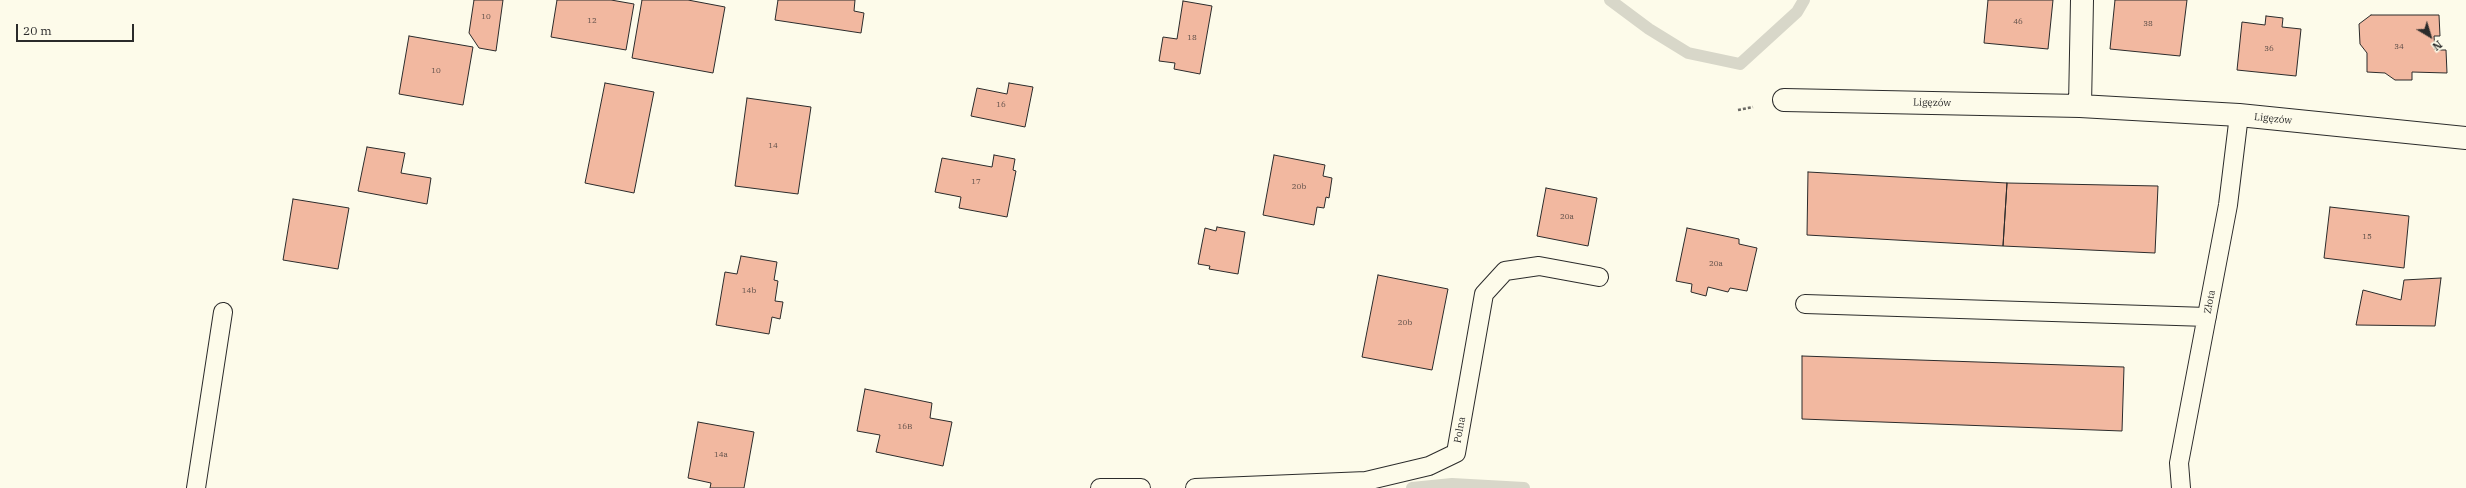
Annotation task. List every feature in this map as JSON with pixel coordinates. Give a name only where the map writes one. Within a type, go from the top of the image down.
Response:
[{"type":"street","points":[[2080,106],[2082,0]]},
{"type":"street","name":"Ligęzów","points":[[1784,100],[2080,106],[2239,116],[2466,138]]},
{"type":"lane","name":"Złota","points":[[2181,488],[2180,463],[2228,205],[2239,116]]},
{"type":"lane","name":"Polna","points":[[1195,488],[1366,481],[1428,466],[1456,452],[1484,294],[1506,270],[1539,266],[1600,277]]},
{"type":"lane","points":[[1805,304],[2207,317]]},
{"type":"lane","points":[[196,488],[223,312]]},
{"type":"lane","points":[[1100,488],[1141,488]]},
{"type":"building","points":[[474,0],[503,0],[496,51],[479,48],[469,33]]},
{"type":"building","points":[[557,0],[611,0],[634,4],[626,50],[551,37]]},
{"type":"building","points":[[642,0],[688,0],[725,7],[713,73],[632,58]]},
{"type":"building","points":[[778,0],[855,0],[854,11],[864,13],[861,33],[775,20]]},
{"type":"building","points":[[1988,0],[2053,0],[2048,49],[1984,43]]},
{"type":"building","points":[[2115,0],[2187,0],[2180,56],[2110,49]]},
{"type":"building","points":[[1183,1],[1212,6],[1200,74],[1174,69],[1175,63],[1159,61],[1163,37],[1177,39]]},
{"type":"building","points":[[2371,15],[2439,15],[2440,36],[2434,36],[2435,50],[2446,50],[2447,73],[2412,72],[2412,80],[2395,80],[2385,73],[2367,72],[2367,53],[2360,44],[2359,24]]},
{"type":"building","points":[[2266,16],[2283,18],[2282,27],[2301,29],[2296,76],[2237,70],[2242,22],[2265,25]]},
{"type":"building","points":[[409,36],[473,47],[463,105],[399,94]]},
{"type":"building","points":[[605,83],[654,92],[634,193],[585,183]]},
{"type":"building","points":[[1009,83],[1033,87],[1025,127],[971,116],[977,88],[1007,94]]},
{"type":"building","points":[[747,98],[811,107],[798,194],[735,186]]},
{"type":"building","points":[[367,147],[405,153],[401,173],[431,178],[427,204],[358,191]]},
{"type":"building","points":[[994,155],[1015,159],[1013,170],[1016,171],[1007,217],[959,208],[961,197],[935,192],[942,158],[992,167]]},
{"type":"building","points":[[1274,155],[1325,165],[1323,176],[1332,178],[1329,198],[1326,197],[1324,208],[1317,207],[1314,225],[1263,215]]},
{"type":"building","points":[[1808,172],[2007,183],[2003,246],[1807,235]]},
{"type":"building","points":[[2007,183],[2158,186],[2155,253],[2003,246]]},
{"type":"building","points":[[1546,188],[1597,198],[1588,246],[1537,236]]},
{"type":"building","points":[[293,199],[349,208],[338,269],[283,260]]},
{"type":"building","points":[[2330,207],[2409,216],[2404,268],[2324,258]]},
{"type":"building","points":[[1217,227],[1245,232],[1238,274],[1209,269],[1210,266],[1198,264],[1205,228],[1216,231]]},
{"type":"building","points":[[1687,228],[1739,239],[1739,244],[1757,248],[1747,291],[1730,288],[1728,292],[1708,287],[1706,296],[1691,292],[1692,284],[1676,281]]},
{"type":"building","points":[[741,256],[777,262],[774,280],[778,281],[775,301],[783,302],[780,319],[772,317],[769,334],[716,325],[725,272],[737,274]]},
{"type":"building","points":[[1378,275],[1448,289],[1432,370],[1362,357]]},
{"type":"building","points":[[2441,278],[2435,326],[2356,325],[2363,290],[2401,300],[2404,280]]},
{"type":"building","points":[[1802,356],[2124,367],[2122,431],[1802,419]]},
{"type":"building","points":[[865,389],[932,403],[930,418],[952,422],[943,466],[876,452],[880,435],[857,431]]},
{"type":"building","points":[[698,422],[754,432],[744,488],[710,488],[711,483],[688,478]]},
{"type":"waterway","points":[[1610,0],[1649,29],[1688,53],[1740,64],[1797,12],[1804,0]]},
{"type":"waterway","points":[[1412,488],[1452,484],[1524,488]]}]
